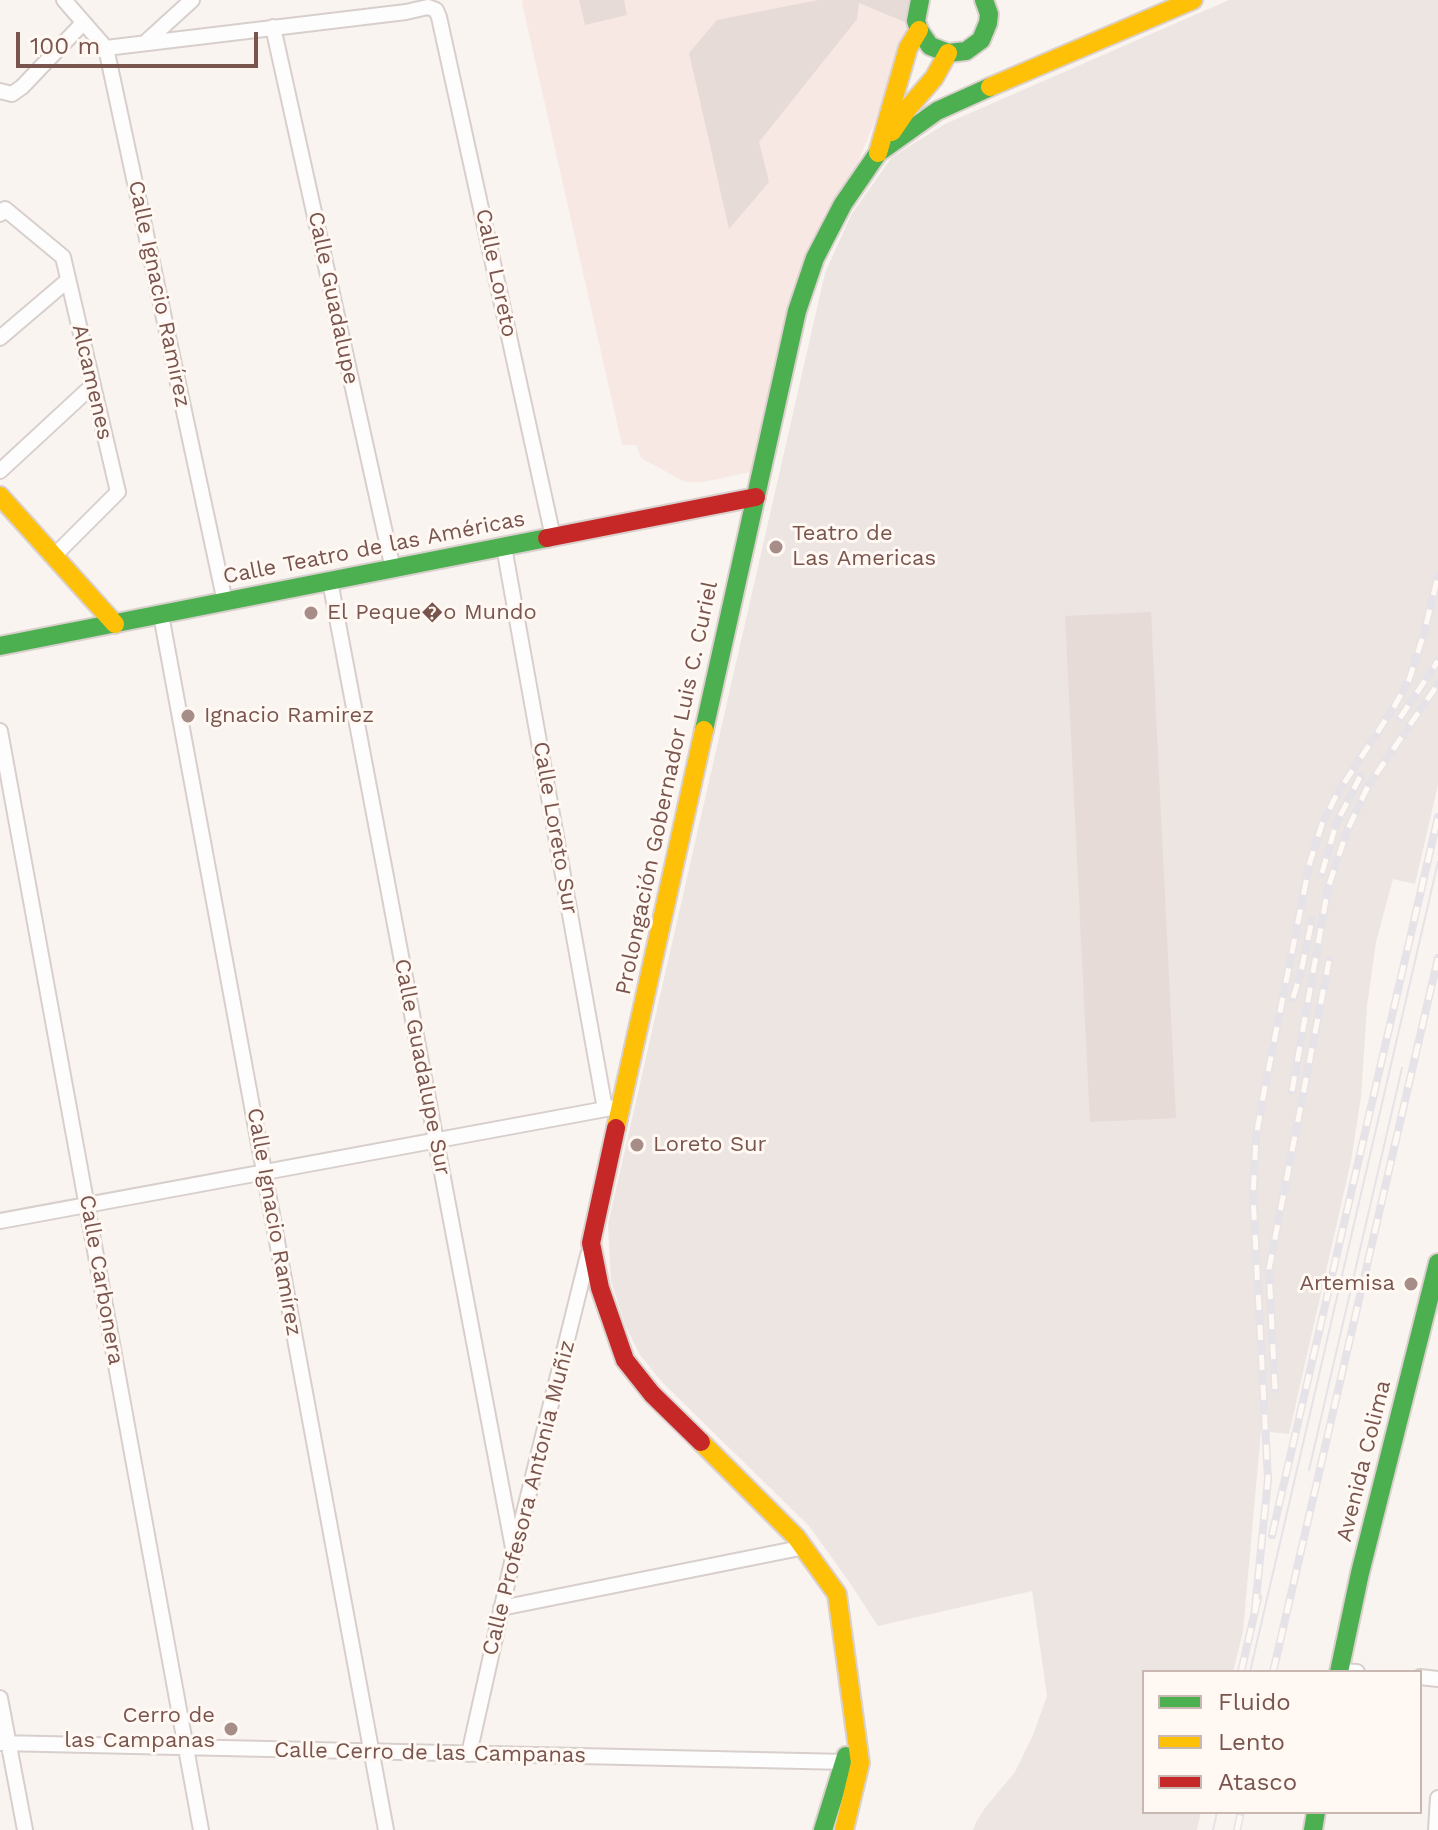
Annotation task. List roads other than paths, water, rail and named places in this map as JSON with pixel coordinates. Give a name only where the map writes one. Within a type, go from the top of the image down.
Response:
[{"type":"main road","points":[[920,0],[916,21],[919,30],[930,46],[948,53],[966,51],[974,46],[985,32],[986,7],[1008,0]]},
{"type":"main road","name":"Prolongación Gobernador Luis C. Curiel","points":[[844,1830],[855,1718],[837,1594],[805,1547],[652,1394],[625,1360],[606,1310],[591,1243],[613,1108],[797,311],[815,258],[843,204],[878,153],[920,122],[953,103],[1193,0]]},
{"type":"main road","points":[[878,153],[908,48],[919,30]]},
{"type":"main road","points":[[878,153],[909,107],[934,78],[948,53]]},
{"type":"main road","name":"Calle Teatro de las Américas","points":[[0,646],[756,497]]},
{"type":"main road","points":[[1,499],[115,624]]},
{"type":"main road","name":"Avenida Colima","points":[[1345,1670],[1360,1573],[1435,1298],[1438,1269]]},
{"type":"main road","name":"Prolongación Gobernador Luis C. Curiel","points":[[823,1830],[852,1763]]},
{"type":"street","points":[[64,0],[106,48],[273,27],[405,6]]},
{"type":"street","points":[[145,42],[192,0]]},
{"type":"street","name":"Calle Loreto","points":[[405,6],[436,10],[443,32],[553,537]]},
{"type":"street","points":[[0,91],[12,94],[22,87],[83,23]]},
{"type":"street","name":"Calle Guadalupe","points":[[273,27],[393,569]]},
{"type":"street","name":"Calle Ignacio Ramírez","points":[[106,48],[225,602]]},
{"type":"street","name":"Alcamenes","points":[[2,212],[63,257],[118,492],[54,556]]},
{"type":"street","points":[[0,338],[68,280]]},
{"type":"street","points":[[0,471],[92,386]]},
{"type":"street","name":"Calle Loreto Sur","points":[[504,547],[613,1108]]},
{"type":"street","name":"Calle Guadalupe Sur","points":[[330,581],[514,1553]]},
{"type":"street","name":"Calle Ignacio Ramírez","points":[[161,615],[386,1830]]},
{"type":"street","name":"Calle Carbonera","points":[[0,731],[201,1830]]},
{"type":"street","points":[[0,1221],[613,1108]]},
{"type":"street","name":"Calle Profesora Antonia Muñiz","points":[[469,1754],[514,1553],[591,1243]]},
{"type":"street","points":[[501,1608],[805,1547]]},
{"type":"street","points":[[0,1698],[4,1743],[25,1830]]},
{"type":"street","name":"Calle Cerro de las Campanas","points":[[4,1743],[852,1763]]},
{"type":"street","points":[[1436,1830],[1438,1798]]},
{"type":"tram line","points":[[1250,1670],[1438,862]]},
{"type":"tram line","points":[[1309,1470],[1402,1068]]},
{"type":"tram line","points":[[1213,1830],[1217,1814]]},
{"type":"railway","points":[[1255,1609],[1268,1479],[1253,1196],[1256,1137],[1263,1097],[1310,862],[1322,824],[1337,794],[1409,680],[1438,576]]},
{"type":"railway","points":[[1400,718],[1438,661]]},
{"type":"railway","points":[[1292,1091],[1328,888],[1347,831],[1368,786],[1438,684]]},
{"type":"railway","points":[[1322,873],[1336,824],[1360,777]]},
{"type":"railway","points":[[1272,1535],[1438,817]]},
{"type":"railway","points":[[1293,998],[1312,920]]},
{"type":"railway","points":[[1273,1670],[1438,958]]},
{"type":"railway","points":[[1275,1389],[1269,1269],[1329,961]]},
{"type":"railway","points":[[1241,1670],[1258,1598]]},
{"type":"railway","points":[[1237,1830],[1241,1814]]},
{"type":"place","name":"Teatro de Las Americas","points":[[776,547]]},
{"type":"place","name":"El Peque�o Mundo","points":[[311,613]]},
{"type":"place","name":"Ignacio Ramirez","points":[[188,716]]},
{"type":"place","name":"Loreto Sur","points":[[637,1145]]},
{"type":"place","name":"Artemisa","points":[[1411,1284]]},
{"type":"place","name":"Cerro de las Campanas","points":[[231,1729]]}]
